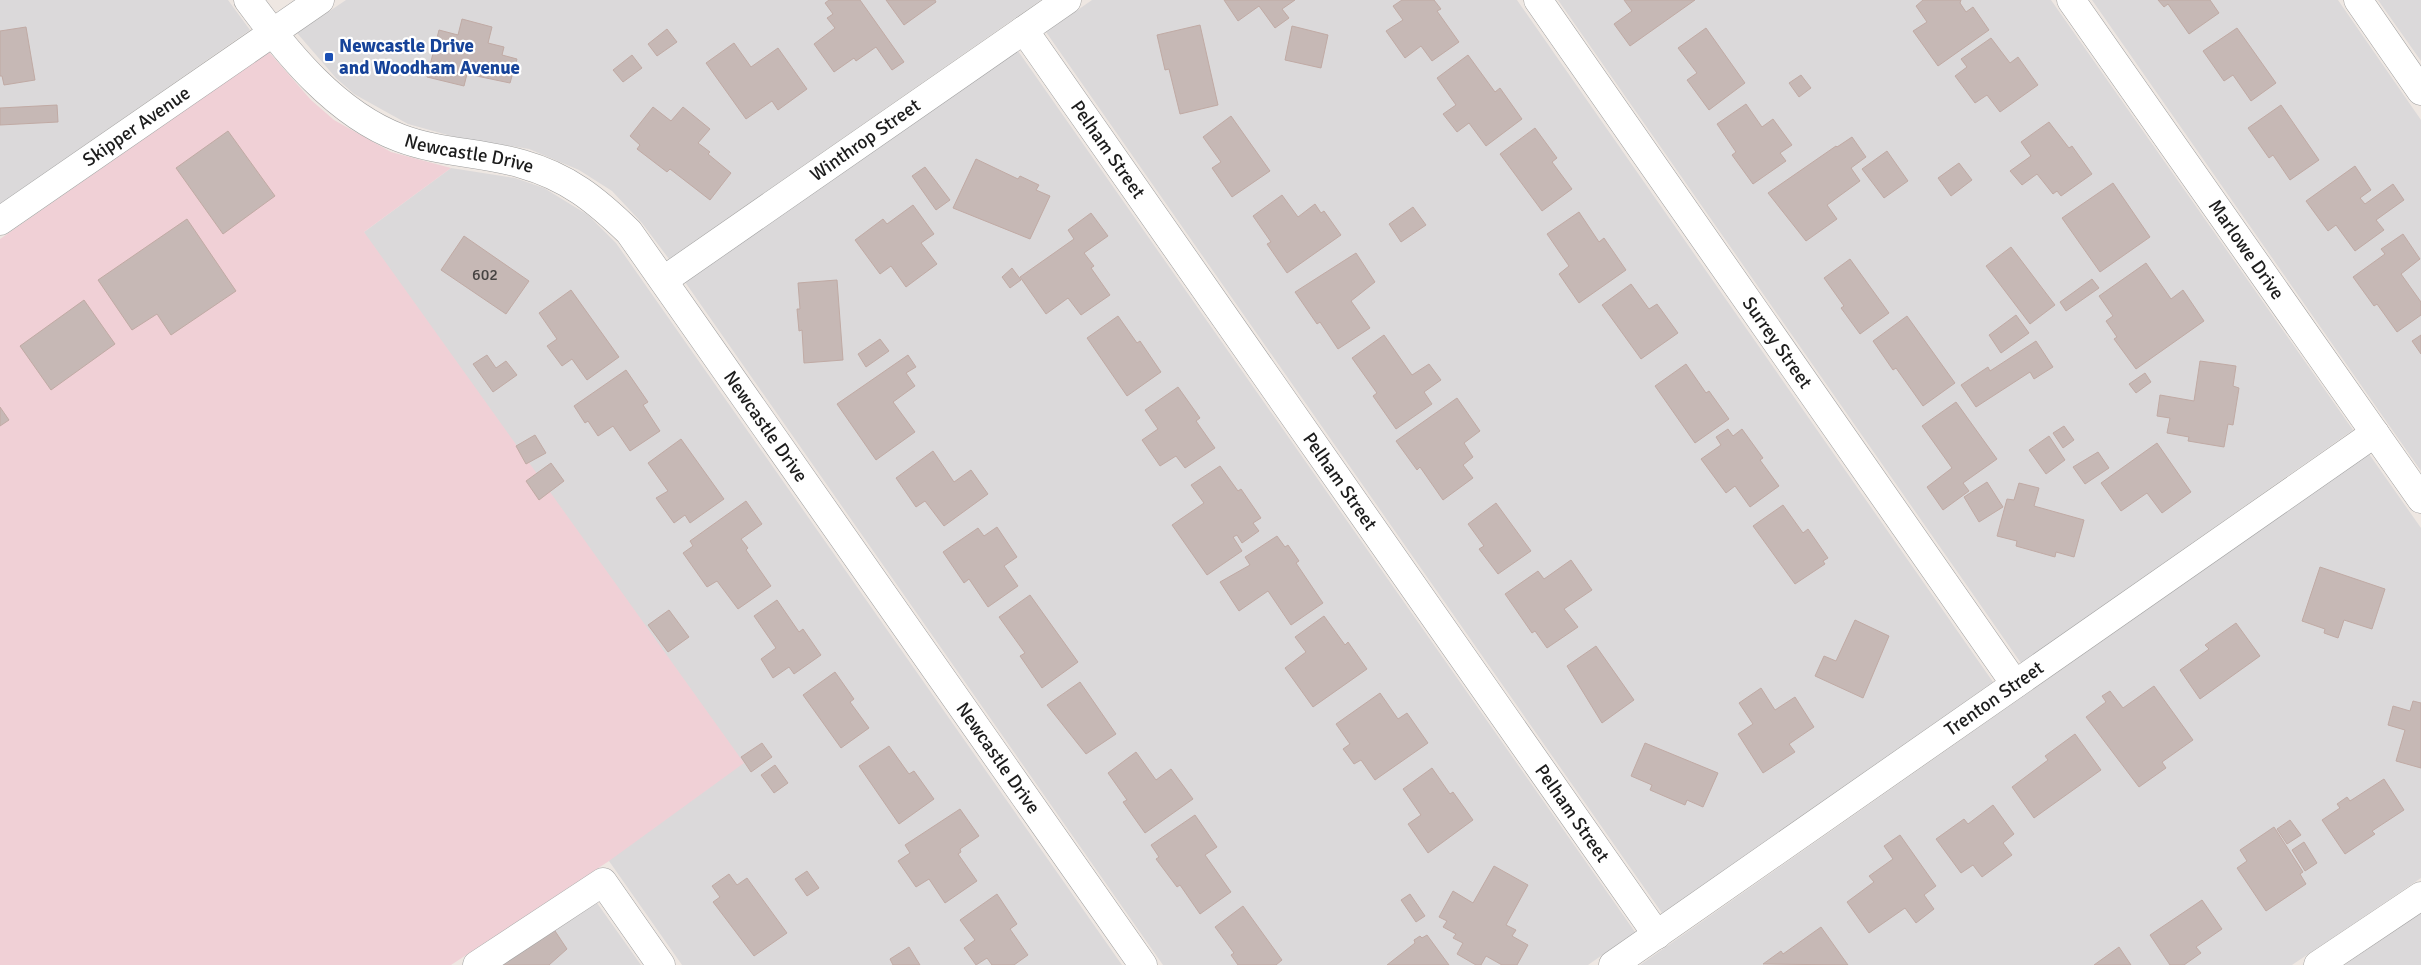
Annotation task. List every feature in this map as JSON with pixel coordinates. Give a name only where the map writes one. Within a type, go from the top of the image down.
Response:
[{"type":"street","name":"Newcastle Drive","points":[[248,0],[324,89],[344,106],[377,127],[400,138],[450,152],[522,164],[569,183],[599,203],[629,232],[1143,965]]},
{"type":"street","name":"Skipper Avenue","points":[[0,221],[320,0]]},
{"type":"street","name":"Winthrop Street","points":[[664,280],[1067,0]]},
{"type":"street","name":"Surrey Street","points":[[1538,0],[2015,684]]},
{"type":"street","name":"Marlowe Drive","points":[[2071,0],[2421,499]]},
{"type":"street","points":[[2358,0],[2421,91]]},
{"type":"street","name":"Pelham Street","points":[[1024,30],[1656,934]]},
{"type":"street","name":"Trenton Street","points":[[1613,965],[2375,433]]},
{"type":"street","points":[[477,965],[603,882],[661,965]]},
{"type":"street","points":[[2318,965],[2421,896]]},
{"type":"shaded area","points":[[0,0],[228,0],[250,30],[0,204]]},
{"type":"shaded area","points":[[346,0],[1041,0],[669,259],[642,223],[612,191],[579,170],[529,149],[455,137],[408,124],[354,94],[336,78],[297,33]]},
{"type":"shaded area","points":[[1092,0],[1517,0],[1993,682],[1662,913],[1046,32]]},
{"type":"shaded area","points":[[1558,0],[2051,0],[2353,430],[2021,663]]},
{"type":"shaded area","points":[[2092,0],[2338,0],[2421,120],[2421,471]]},
{"type":"shaded area","points":[[2378,0],[2421,0],[2421,61]]},
{"type":"shaded area","points":[[1018,51],[1635,932],[1588,965],[1163,965],[685,282]]},
{"type":"shaded area","points":[[269,52],[311,100],[334,120],[391,152],[451,168],[364,232],[744,763],[609,861],[451,965],[0,965],[0,239]]},
{"type":"shaded area","points":[[451,168],[515,178],[544,188],[588,215],[616,243],[1122,965],[682,965],[609,861],[364,232]]},
{"type":"shaded area","points":[[2369,454],[2421,528],[2421,878],[2292,965],[1640,965]]},
{"type":"shaded area","points":[[597,903],[641,965],[503,965]]},
{"type":"shaded area","points":[[2421,913],[2421,965],[2344,965]]},
{"type":"building","points":[[829,0],[860,0],[904,62],[892,70],[876,47],[856,61],[854,58],[834,72],[814,44],[835,28],[827,18],[833,14],[825,3]]},
{"type":"building","points":[[886,0],[935,0],[936,2],[904,25]]},
{"type":"building","points":[[1224,0],[1295,0],[1282,9],[1289,18],[1275,28],[1259,6],[1238,21]]},
{"type":"building","points":[[1402,0],[1434,0],[1441,9],[1437,11],[1459,42],[1432,61],[1421,46],[1405,58],[1386,31],[1403,20],[1393,6]]},
{"type":"building","points":[[1624,0],[1695,0],[1630,46],[1614,24],[1632,11]]},
{"type":"building","points":[[1923,0],[1961,0],[1960,3],[1966,12],[1973,7],[1989,30],[1938,66],[1913,31],[1927,22],[1916,6]]},
{"type":"building","points":[[2158,0],[2210,0],[2219,13],[2189,34],[2168,4],[2164,7]]},
{"type":"building","points":[[462,19],[492,27],[488,43],[504,47],[502,55],[517,59],[510,83],[467,74],[464,86],[427,77],[439,30],[458,35]]},
{"type":"building","points":[[1200,25],[1218,105],[1180,114],[1169,69],[1165,70],[1157,35]]},
{"type":"building","points":[[1292,26],[1328,35],[1321,68],[1285,60]]},
{"type":"building","points":[[26,27],[35,80],[4,85],[2,76],[0,76],[0,31]]},
{"type":"building","points":[[1706,28],[1745,83],[1709,110],[1687,80],[1697,73],[1678,48]]},
{"type":"building","points":[[2237,28],[2276,83],[2251,101],[2233,75],[2224,81],[2203,51]]},
{"type":"building","points":[[667,29],[677,42],[657,56],[648,44]]},
{"type":"building","points":[[1991,38],[2010,63],[2018,57],[2038,85],[2000,112],[1987,95],[1975,103],[1955,76],[1967,67],[1961,59]]},
{"type":"building","points":[[734,43],[751,67],[778,48],[807,89],[778,110],[772,101],[746,119],[706,63]]},
{"type":"building","points":[[632,55],[642,68],[623,82],[613,70]]},
{"type":"building","points":[[1468,55],[1495,92],[1500,88],[1522,119],[1486,146],[1469,123],[1457,132],[1443,114],[1456,105],[1437,78]]},
{"type":"building","points":[[1801,75],[1811,88],[1799,97],[1789,83]]},
{"type":"building","points":[[1746,104],[1762,127],[1773,119],[1792,145],[1780,153],[1786,161],[1753,184],[1732,155],[1736,152],[1717,124]]},
{"type":"building","points":[[57,105],[58,122],[0,125],[0,108]]},
{"type":"building","points":[[2281,105],[2319,160],[2290,180],[2273,155],[2269,158],[2248,128]]},
{"type":"building","points":[[653,107],[671,121],[683,107],[710,129],[698,143],[731,173],[710,200],[670,169],[667,172],[637,149],[640,145],[630,136]]},
{"type":"building","points":[[1231,116],[1270,171],[1232,197],[1212,168],[1221,162],[1203,137]]},
{"type":"building","points":[[2049,122],[2069,148],[2072,146],[2092,174],[2061,196],[2057,191],[2053,194],[2037,174],[2022,185],[2010,171],[2031,156],[2021,142]]},
{"type":"building","points":[[1535,128],[1557,158],[1552,162],[1572,189],[1542,211],[1500,154]]},
{"type":"building","points":[[228,131],[275,196],[223,234],[176,168]]},
{"type":"building","points":[[1852,137],[1866,157],[1851,168],[1860,181],[1827,205],[1837,219],[1806,241],[1768,193]]},
{"type":"building","points":[[1887,151],[1908,181],[1884,198],[1862,169]]},
{"type":"building","points":[[976,159],[1018,179],[1020,176],[1039,185],[1036,190],[1050,196],[1030,239],[953,208]]},
{"type":"building","points":[[1959,163],[1972,180],[1951,196],[1938,178]]},
{"type":"building","points":[[2355,166],[2371,190],[2360,198],[2365,204],[2393,184],[2404,200],[2376,220],[2384,230],[2355,251],[2336,225],[2328,231],[2306,201]]},
{"type":"building","points":[[925,167],[950,200],[936,210],[912,176]]},
{"type":"building","points":[[2113,183],[2150,237],[2100,272],[2062,218]]},
{"type":"building","points":[[1282,195],[1298,217],[1315,204],[1321,213],[1324,211],[1341,235],[1287,273],[1267,244],[1271,242],[1253,216]]},
{"type":"building","points":[[913,205],[934,234],[921,243],[937,264],[906,287],[891,266],[880,274],[855,240],[883,219],[887,224]]},
{"type":"building","points":[[1413,207],[1426,225],[1401,242],[1389,224]]},
{"type":"building","points":[[1579,212],[1599,242],[1604,238],[1626,270],[1579,303],[1559,274],[1569,266],[1547,234]]},
{"type":"building","points":[[1091,213],[1108,236],[1084,253],[1094,266],[1091,268],[1110,295],[1081,315],[1068,298],[1046,314],[1020,277],[1074,239],[1068,230]]},
{"type":"building","points":[[187,219],[236,291],[171,335],[157,314],[132,330],[98,280]]},
{"type":"building","points":[[2403,234],[2420,259],[2401,274],[2421,302],[2421,315],[2397,332],[2377,304],[2374,306],[2353,277],[2385,254],[2381,249]]},
{"type":"building","points":[[464,236],[529,281],[506,314],[441,270]]},
{"type":"building","points":[[2011,247],[2055,305],[2030,324],[1986,266]]},
{"type":"building","points":[[1356,253],[1375,282],[1351,301],[1370,328],[1338,349],[1320,322],[1317,324],[1295,292]]},
{"type":"building","points":[[1850,259],[1889,313],[1860,334],[1841,308],[1844,306],[1824,278]]},
{"type":"building","points":[[2146,263],[2171,299],[2183,290],[2204,321],[2136,369],[2114,339],[2117,337],[2106,321],[2113,316],[2099,296]]},
{"type":"building","points":[[1012,268],[1021,280],[1010,288],[1002,277]]},
{"type":"building","points":[[2092,279],[2099,288],[2066,311],[2060,302]]},
{"type":"building","points":[[837,280],[843,360],[804,363],[802,330],[799,331],[797,309],[800,309],[798,283]]},
{"type":"building","points":[[1631,284],[1649,309],[1657,304],[1678,333],[1641,359],[1602,305]]},
{"type":"building","points":[[571,290],[619,357],[587,380],[572,359],[562,366],[547,346],[557,339],[539,313]]},
{"type":"building","points":[[84,300],[115,344],[51,390],[20,346]]},
{"type":"building","points":[[2016,315],[2029,333],[2001,353],[1989,335]]},
{"type":"building","points":[[1118,316],[1137,343],[1140,341],[1161,372],[1127,396],[1087,338]]},
{"type":"building","points":[[1907,316],[1955,383],[1923,406],[1896,368],[1893,370],[1873,341]]},
{"type":"building","points":[[1384,335],[1412,375],[1429,364],[1441,380],[1424,392],[1432,404],[1396,429],[1373,396],[1377,393],[1352,358]]},
{"type":"building","points":[[2421,335],[2421,354],[2412,341]]},
{"type":"building","points":[[880,339],[889,351],[866,367],[858,354]]},
{"type":"building","points":[[2036,341],[2053,367],[2034,379],[2030,372],[1976,407],[1961,385],[1988,367],[1990,371]]},
{"type":"building","points":[[487,355],[496,368],[506,361],[517,375],[493,392],[473,364]]},
{"type":"building","points":[[908,355],[916,367],[906,373],[915,386],[893,402],[915,432],[876,460],[837,404]]},
{"type":"building","points":[[2200,361],[2236,366],[2233,386],[2239,388],[2233,425],[2228,424],[2224,447],[2188,441],[2189,437],[2167,433],[2170,418],[2157,416],[2160,395],[2194,401]]},
{"type":"building","points":[[1686,364],[1706,393],[1709,391],[1729,419],[1695,443],[1655,386]]},
{"type":"building","points":[[626,370],[648,402],[643,405],[660,431],[630,451],[613,426],[598,436],[588,421],[585,423],[574,406]]},
{"type":"building","points":[[2145,373],[2151,382],[2136,393],[2129,384]]},
{"type":"building","points":[[1178,387],[1200,418],[1196,421],[1215,448],[1185,468],[1176,456],[1160,466],[1142,440],[1158,429],[1145,410]]},
{"type":"building","points":[[1457,398],[1480,431],[1464,443],[1473,457],[1463,465],[1473,478],[1443,500],[1420,467],[1417,470],[1396,441]]},
{"type":"building","points":[[1956,402],[1997,459],[1963,483],[1969,491],[1943,510],[1927,487],[1952,468],[1922,426]]},
{"type":"building","points":[[0,407],[9,420],[0,426]]},
{"type":"building","points":[[2064,426],[2074,440],[2063,448],[2053,433]]},
{"type":"building","points":[[1728,429],[1733,436],[1742,429],[1763,458],[1760,460],[1779,486],[1750,507],[1735,486],[1726,493],[1701,459],[1721,445],[1716,437]]},
{"type":"building","points":[[535,435],[546,453],[526,464],[516,446]]},
{"type":"building","points":[[2049,436],[2065,460],[2046,474],[2029,450]]},
{"type":"building","points":[[681,439],[724,499],[690,523],[685,515],[674,523],[656,498],[668,491],[648,463]]},
{"type":"building","points":[[2157,443],[2191,492],[2162,513],[2147,493],[2121,511],[2101,483]]},
{"type":"building","points":[[933,451],[954,482],[971,470],[988,494],[944,526],[925,501],[916,507],[896,478]]},
{"type":"building","points":[[2098,452],[2109,468],[2085,484],[2073,467]]},
{"type":"building","points":[[551,463],[564,481],[539,500],[526,481]]},
{"type":"building","points":[[1220,466],[1238,491],[1241,489],[1261,518],[1253,523],[1259,531],[1242,543],[1237,535],[1233,537],[1242,551],[1207,575],[1172,525],[1204,503],[1191,485]]},
{"type":"building","points":[[1987,482],[2003,507],[1979,522],[1964,497]]},
{"type":"building","points":[[2019,483],[2039,488],[2034,506],[2084,520],[2074,557],[2056,552],[2055,557],[2016,546],[2017,541],[1997,536],[2007,499],[2014,500]]},
{"type":"building","points":[[746,501],[762,524],[741,539],[748,548],[746,550],[771,586],[738,609],[717,581],[707,587],[683,553],[693,546],[690,541]]},
{"type":"building","points":[[1496,503],[1531,551],[1498,574],[1479,549],[1484,546],[1468,524]]},
{"type":"building","points":[[1783,505],[1803,533],[1808,529],[1828,558],[1823,561],[1825,564],[1795,584],[1753,526]]},
{"type":"building","points":[[997,527],[1017,557],[1004,566],[1018,586],[988,607],[969,579],[964,583],[943,552],[978,528],[984,536]]},
{"type":"building","points":[[1277,536],[1285,547],[1288,545],[1299,561],[1296,563],[1323,603],[1291,625],[1268,591],[1239,611],[1220,582],[1250,565],[1245,557]]},
{"type":"building","points":[[1571,560],[1592,590],[1564,609],[1578,627],[1547,648],[1535,631],[1532,633],[1505,594],[1538,571],[1544,579]]},
{"type":"building","points":[[2320,567],[2385,589],[2372,629],[2344,620],[2338,638],[2324,633],[2325,629],[2302,621]]},
{"type":"building","points":[[1030,595],[1078,662],[1042,688],[1020,656],[1025,653],[999,617]]},
{"type":"building","points":[[777,600],[799,632],[803,629],[821,655],[794,674],[789,667],[773,678],[761,659],[776,648],[754,616]]},
{"type":"building","points":[[669,610],[689,637],[668,652],[648,625]]},
{"type":"building","points":[[1324,616],[1345,645],[1348,642],[1367,669],[1313,707],[1285,668],[1306,652],[1295,637]]},
{"type":"building","points":[[1855,620],[1889,636],[1863,698],[1815,676],[1824,656],[1836,661]]},
{"type":"building","points":[[2236,623],[2260,656],[2200,699],[2180,670],[2209,649],[2205,645]]},
{"type":"building","points":[[1596,646],[1634,700],[1602,723],[1567,666]]},
{"type":"building","points":[[835,672],[854,699],[850,702],[869,728],[841,748],[803,695]]},
{"type":"building","points":[[1080,682],[1116,734],[1086,754],[1047,705]]},
{"type":"building","points":[[2154,686],[2193,740],[2162,762],[2166,768],[2139,787],[2086,717],[2106,702],[2102,696],[2110,691],[2123,708]]},
{"type":"building","points":[[1761,688],[1775,710],[1795,697],[1814,727],[1789,744],[1795,752],[1763,773],[1738,734],[1753,724],[1739,703]]},
{"type":"building","points":[[1380,693],[1398,719],[1407,713],[1428,743],[1375,780],[1361,760],[1354,764],[1343,749],[1350,744],[1336,724]]},
{"type":"building","points":[[2413,701],[2421,703],[2421,768],[2396,761],[2405,730],[2388,725],[2393,706],[2410,711]]},
{"type":"building","points":[[2075,734],[2101,770],[2034,818],[2012,787],[2048,760],[2045,756]]},
{"type":"building","points":[[762,743],[772,757],[751,772],[741,757]]},
{"type":"building","points":[[1645,743],[1718,773],[1703,807],[1687,800],[1685,805],[1650,790],[1652,785],[1631,776]]},
{"type":"building","points":[[889,746],[909,774],[914,771],[934,799],[899,824],[859,766]]},
{"type":"building","points":[[1136,752],[1156,780],[1171,769],[1193,799],[1145,833],[1123,802],[1127,800],[1108,773]]},
{"type":"building","points":[[775,765],[788,783],[774,793],[761,775]]},
{"type":"building","points":[[1432,768],[1450,794],[1453,792],[1473,820],[1428,853],[1408,824],[1421,815],[1403,789]]},
{"type":"building","points":[[2384,779],[2404,810],[2372,831],[2375,834],[2345,854],[2322,820],[2340,808],[2337,804],[2347,797],[2350,801]]},
{"type":"building","points":[[1993,805],[2014,834],[2003,843],[2012,855],[1982,877],[1973,865],[1961,873],[1936,839],[1964,819],[1968,824]]},
{"type":"building","points":[[960,809],[979,836],[960,849],[961,852],[958,854],[977,881],[945,903],[929,879],[916,887],[898,861],[910,853],[905,845]]},
{"type":"building","points":[[1195,815],[1217,847],[1205,855],[1231,892],[1200,914],[1180,885],[1177,887],[1156,859],[1159,857],[1151,845]]},
{"type":"building","points":[[2290,820],[2301,835],[2287,844],[2277,829]]},
{"type":"building","points":[[2274,827],[2303,872],[2300,874],[2306,884],[2266,911],[2237,868],[2247,861],[2240,850]]},
{"type":"building","points":[[1900,835],[1936,886],[1924,895],[1934,909],[1916,923],[1905,908],[1869,933],[1847,902],[1874,882],[1869,876],[1893,859],[1884,846]]},
{"type":"building","points":[[2304,842],[2317,863],[2305,871],[2292,850]]},
{"type":"building","points":[[1494,866],[1528,885],[1506,925],[1516,930],[1512,936],[1528,945],[1517,965],[1502,965],[1486,956],[1481,965],[1476,965],[1457,954],[1463,943],[1453,938],[1456,934],[1443,927],[1447,921],[1439,917],[1453,891],[1473,903]]},
{"type":"building","points":[[807,871],[819,888],[807,896],[795,879]]},
{"type":"building","points":[[729,874],[737,885],[747,878],[787,933],[754,956],[713,902],[720,897],[712,886]]},
{"type":"building","points":[[997,894],[1017,924],[1010,929],[1028,955],[1014,965],[992,965],[987,958],[976,965],[964,948],[975,940],[960,920]]},
{"type":"building","points":[[1410,894],[1425,916],[1416,922],[1401,900]]},
{"type":"building","points":[[2202,900],[2222,929],[2196,947],[2201,953],[2184,965],[2170,965],[2150,935]]},
{"type":"building","points":[[1243,906],[1282,960],[1276,965],[1238,965],[1231,955],[1234,953],[1215,927]]},
{"type":"building","points":[[549,922],[567,949],[549,965],[484,965]]},
{"type":"building","points":[[1821,927],[1848,965],[1763,964],[1781,951],[1783,954]]},
{"type":"building","points":[[1427,935],[1449,965],[1387,965],[1415,943],[1414,940],[1420,936],[1422,938]]},
{"type":"building","points":[[909,947],[920,965],[893,965],[890,959]]},
{"type":"building","points":[[2119,947],[2131,965],[2094,965]]},
{"type":"place","name":"Newcastle Drive and Woodham Avenue","points":[[329,57]]}]
